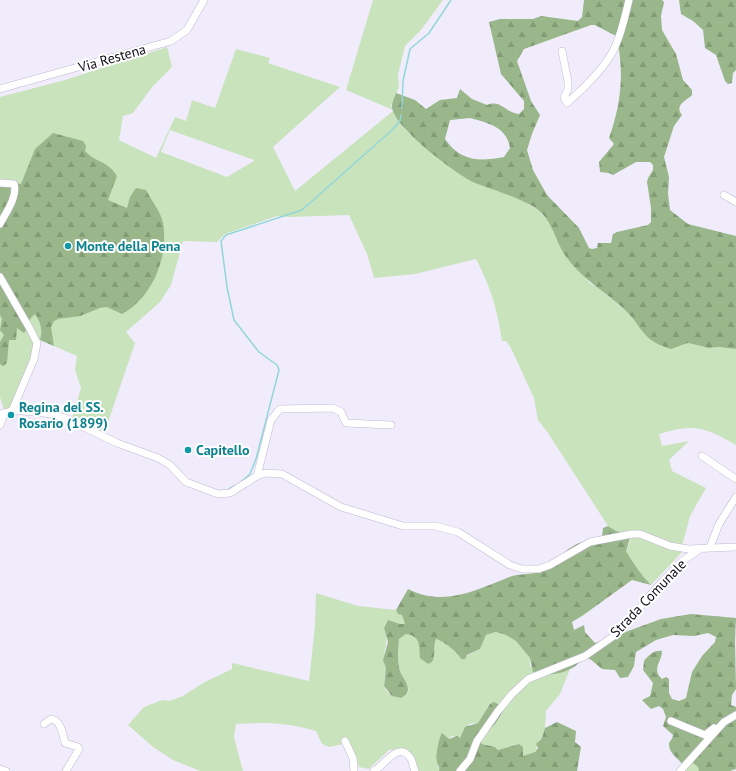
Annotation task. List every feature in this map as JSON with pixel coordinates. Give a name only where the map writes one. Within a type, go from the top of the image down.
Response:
[{"type":"street","name":"Via Restena","points":[[0,89],[170,41],[187,30],[204,0]]},
{"type":"street","points":[[562,51],[568,82],[568,89],[564,98],[567,103],[584,87],[614,49],[621,31],[629,0]]},
{"type":"street","points":[[0,183],[14,184],[16,189],[0,224]]},
{"type":"street","points":[[724,195],[736,202]]},
{"type":"street","points":[[0,277],[37,343],[34,359],[0,424]]},
{"type":"street","points":[[257,476],[271,420],[280,409],[333,408],[342,412],[346,423],[391,425]]},
{"type":"street","points":[[5,413],[53,414],[65,418],[117,443],[158,458],[170,465],[186,482],[218,494],[230,493],[257,476],[265,473],[282,474],[341,506],[403,526],[436,526],[454,531],[492,552],[510,565],[522,569],[539,569],[550,565],[590,542],[632,534],[640,534],[670,546],[688,549],[710,547],[736,548]]},
{"type":"street","points":[[702,456],[736,479]]},
{"type":"street","points":[[710,547],[719,524],[736,497]]},
{"type":"street","name":"Strada Comunale","points":[[460,771],[470,759],[477,741],[498,711],[512,694],[528,679],[585,656],[618,633],[681,562],[700,549]]},
{"type":"street","points":[[671,721],[705,735],[736,715]]},
{"type":"street","points":[[44,724],[51,719],[55,719],[58,723],[65,743],[79,749],[66,771]]},
{"type":"street","points":[[680,771],[724,722]]},
{"type":"street","points":[[345,741],[353,758],[354,771]]},
{"type":"street","points":[[374,771],[383,765],[389,756],[399,752],[407,754],[412,761],[415,771]]},
{"type":"street","points":[[0,769],[6,771]]},
{"type":"green space","points":[[373,0],[443,0],[421,30],[405,46],[398,75],[399,87],[391,105],[393,110],[346,90]]},
{"type":"green space","points":[[584,0],[662,0],[664,2],[661,16],[662,30],[676,54],[683,80],[692,90],[692,95],[684,101],[679,108],[682,115],[674,126],[664,157],[669,177],[668,194],[670,210],[688,224],[736,236],[736,349],[719,347],[709,348],[688,343],[671,349],[653,341],[645,334],[628,313],[588,280],[567,258],[551,226],[543,214],[523,201],[473,182],[452,169],[412,136],[394,114],[392,104],[396,93],[415,100],[426,109],[440,100],[457,98],[460,89],[472,99],[487,105],[496,104],[519,114],[524,109],[524,101],[501,74],[489,22],[500,19],[533,19],[541,16],[578,21],[582,17]],"holes":[[[591,25],[595,25],[616,36],[619,49],[621,75],[619,100],[609,138],[614,144],[599,162],[600,172],[613,175],[636,162],[650,162],[653,165],[653,170],[647,182],[651,208],[651,222],[648,225],[617,232],[613,234],[611,243],[598,243],[597,248],[592,249],[589,248],[579,228],[547,195],[533,170],[527,150],[540,115],[531,101],[517,61],[524,49]],[[470,118],[490,124],[505,135],[510,148],[504,157],[495,159],[471,158],[457,152],[451,146],[445,139],[450,120]]]},
{"type":"green space","points":[[679,0],[736,0],[736,70],[733,73],[732,83],[728,84],[725,81],[716,55],[705,48],[703,30],[693,21],[681,14]]},
{"type":"green space","points":[[167,47],[172,67],[153,86],[133,113],[123,116],[119,140],[156,158],[175,117],[186,121],[192,100],[215,108],[236,49],[270,58],[268,63],[340,87],[273,147],[295,191],[393,111],[406,131],[424,145],[537,209],[550,222],[567,257],[590,283],[601,290],[628,313],[652,341],[681,346],[688,343],[709,348],[719,347],[736,349],[736,445],[716,434],[699,429],[682,429],[659,434],[662,446],[689,441],[669,460],[672,471],[706,488],[690,516],[682,546],[684,550],[651,585],[637,569],[626,551],[631,539],[624,533],[616,531],[608,526],[538,420],[534,398],[511,348],[506,341],[502,341],[493,298],[476,259],[415,274],[374,278],[367,254],[349,215],[277,216],[225,234],[217,242],[183,241],[171,285],[160,302],[126,332],[135,343],[104,434],[72,419],[81,388],[75,370],[77,356],[40,340],[16,414],[6,416],[0,397],[0,97],[65,80]],"holes":[[[170,130],[254,160],[227,177],[161,152]]]},
{"type":"green space","points":[[53,133],[83,141],[86,146],[85,151],[89,155],[105,164],[113,171],[117,176],[108,200],[127,208],[130,197],[136,188],[146,190],[158,210],[163,223],[164,236],[161,263],[150,287],[142,298],[133,307],[122,314],[107,307],[100,308],[80,316],[58,319],[54,321],[51,327],[54,346],[40,340],[41,327],[35,314],[24,325],[27,329],[24,333],[17,328],[16,340],[9,340],[7,363],[3,366],[0,364],[0,342],[4,335],[0,330],[2,319],[0,315],[0,186],[3,187],[9,182],[21,184],[35,149]]},
{"type":"green space","points":[[608,526],[616,531],[631,535],[626,551],[637,569],[651,585],[632,580],[572,622],[574,630],[584,625],[585,632],[595,643],[661,619],[691,614],[736,618],[736,689],[732,695],[731,705],[736,707],[736,769],[730,771],[699,771],[698,767],[692,762],[683,765],[670,750],[669,743],[673,735],[663,726],[666,717],[663,709],[659,706],[651,709],[642,700],[650,696],[653,683],[643,670],[644,661],[652,653],[657,651],[662,651],[662,655],[657,672],[662,679],[666,677],[669,679],[669,693],[672,699],[679,701],[686,698],[692,672],[702,656],[715,642],[716,637],[708,633],[694,636],[673,635],[656,640],[636,652],[634,666],[628,677],[620,678],[615,670],[602,669],[590,659],[583,660],[569,670],[559,673],[543,674],[533,672],[530,658],[516,641],[506,635],[496,632],[486,635],[480,649],[467,655],[465,659],[461,659],[460,656],[450,647],[436,639],[433,659],[432,662],[428,664],[420,658],[417,639],[406,634],[399,639],[398,659],[400,671],[408,686],[407,692],[405,696],[401,698],[392,696],[384,686],[386,668],[383,660],[388,642],[384,628],[388,620],[405,624],[402,615],[398,614],[396,610],[408,589],[435,597],[448,597],[474,591],[512,576],[541,572],[553,567],[563,554],[573,546],[587,540],[602,537],[603,528]]},
{"type":"green space","points":[[316,593],[358,606],[396,610],[398,614],[402,615],[405,624],[388,620],[384,628],[386,640],[384,659],[386,669],[384,685],[387,691],[393,696],[400,698],[406,696],[408,693],[407,683],[398,664],[399,639],[406,634],[415,636],[419,640],[419,644],[434,652],[436,639],[439,640],[454,650],[461,659],[480,649],[486,635],[496,632],[506,635],[516,641],[530,658],[530,666],[550,673],[559,673],[570,669],[560,694],[546,711],[545,728],[535,752],[523,756],[519,744],[498,750],[495,747],[482,744],[480,740],[496,723],[503,712],[490,704],[478,723],[469,724],[460,738],[452,736],[449,739],[445,737],[439,741],[437,755],[439,771],[418,771],[401,749],[389,750],[369,769],[359,767],[356,756],[348,743],[329,747],[322,744],[316,731],[296,726],[258,723],[236,724],[234,737],[243,771],[200,771],[173,760],[153,747],[128,725],[144,707],[162,700],[169,701],[183,696],[203,683],[232,669],[232,663],[309,681],[315,626]]},
{"type":"green space","points":[[494,702],[505,708],[496,723],[480,740],[482,744],[495,747],[498,750],[519,744],[523,747],[523,756],[535,752],[538,748],[536,744],[542,738],[545,728],[557,722],[576,731],[575,742],[581,747],[577,771],[439,771],[437,756],[442,733],[449,739],[457,736],[460,738],[465,727],[478,723],[490,704]]},
{"type":"green space","points":[[691,759],[699,767],[699,771],[676,771]]},
{"type":"waterway","points":[[402,108],[403,81],[410,49],[429,33],[451,0]]},
{"type":"waterway","points":[[242,481],[250,474],[256,459],[279,370],[277,365],[259,352],[234,320],[227,287],[221,241],[226,235],[302,210],[392,130],[400,121],[401,115]]},
{"type":"waterway","points":[[229,489],[234,486]]},
{"type":"place","name":"Monte della Pena","points":[[68,246]]},
{"type":"place","name":"Regina del SS. Rosario (1899)","points":[[11,415]]},
{"type":"place","name":"Capitello","points":[[188,450]]}]
